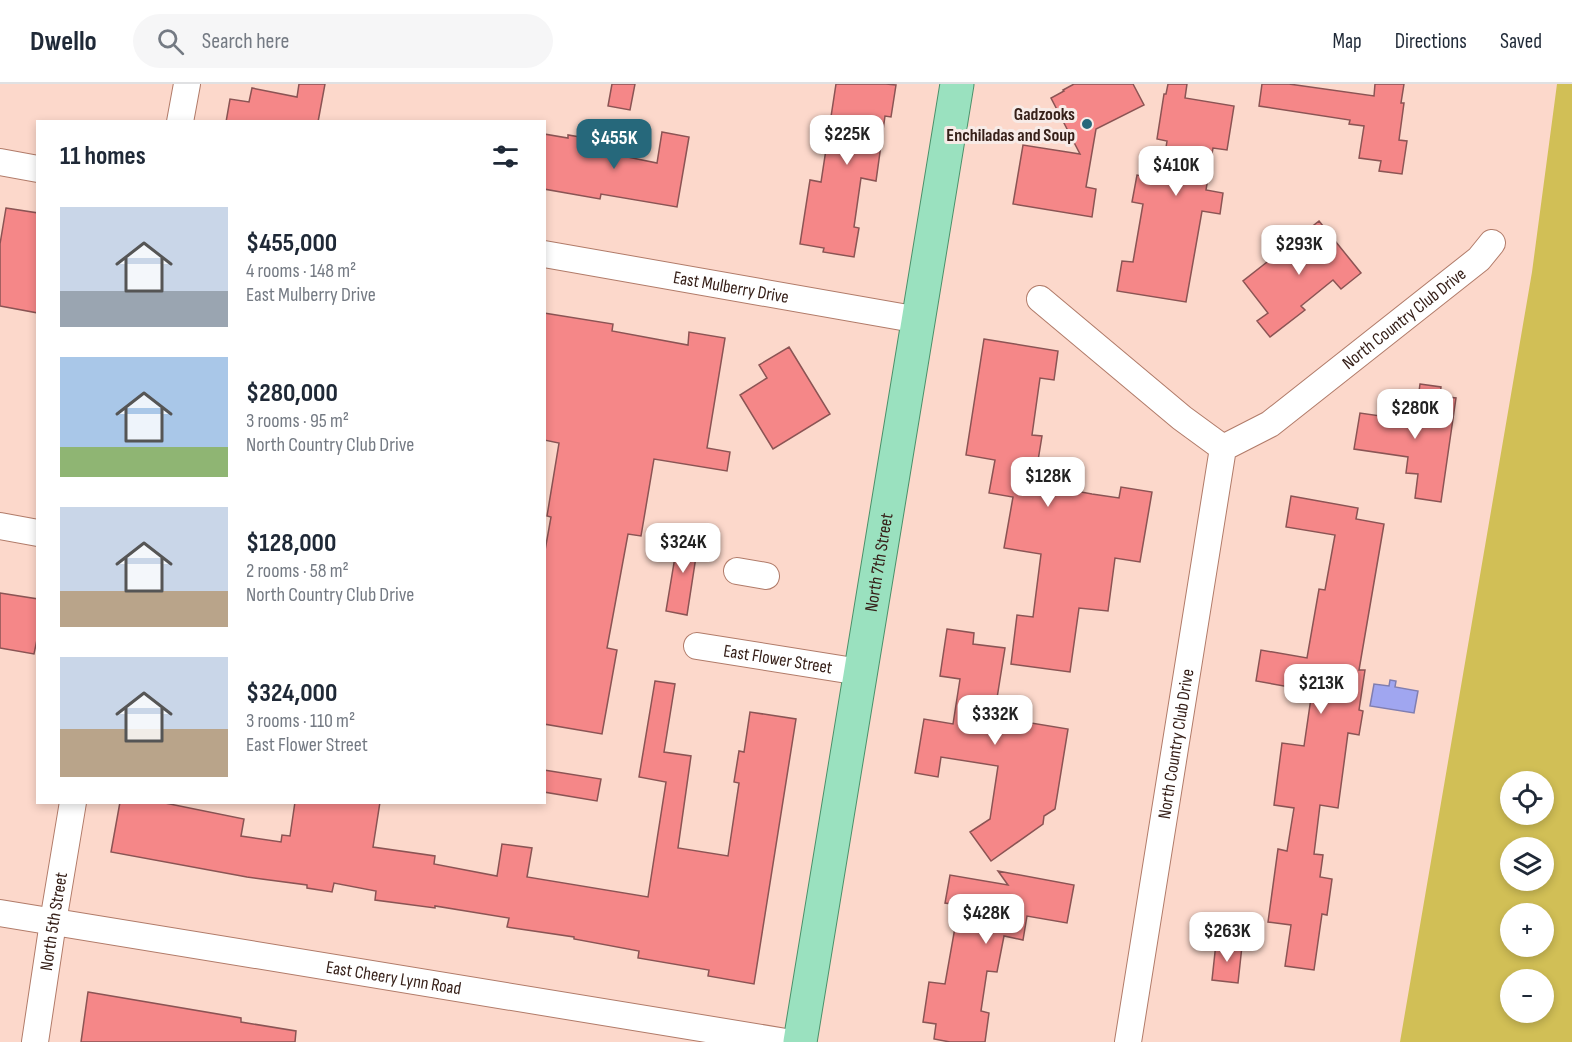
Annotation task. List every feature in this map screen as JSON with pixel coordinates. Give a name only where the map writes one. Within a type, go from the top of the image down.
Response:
[{"type":"main road","name":"North 7th Street","points":[[800,1042],[957,84]]},
{"type":"street","points":[[180,120],[187,84]]},
{"type":"street","points":[[0,162],[36,169]]},
{"type":"street","name":"North Country Club Drive","points":[[1128,1042],[1223,448],[1270,424],[1479,259],[1492,243]]},
{"type":"street","name":"East Mulberry Drive","points":[[546,254],[920,320]]},
{"type":"street","points":[[1040,299],[1156,397],[1223,448]]},
{"type":"street","points":[[0,526],[36,533]]},
{"type":"street","points":[[737,571],[766,576]]},
{"type":"street","name":"East Flower Street","points":[[697,646],[860,672]]},
{"type":"street","name":"North 5th Street","points":[[35,1042],[52,922],[73,804]]},
{"type":"street","name":"East Cheery Lynn Road","points":[[0,913],[786,1042]]},
{"type":"shaded area","points":[[1557,84],[1572,84],[1572,1042],[1400,1042],[1532,272]]},
{"type":"water","points":[[1390,680],[1396,681],[1395,687],[1418,691],[1414,713],[1370,706],[1374,684],[1389,686]]},
{"type":"building","points":[[299,84],[325,84],[318,120],[226,120],[230,99],[249,102],[252,88],[297,97]]},
{"type":"building","points":[[612,84],[635,84],[630,110],[608,106]]},
{"type":"building","points":[[836,84],[896,85],[891,117],[885,116],[876,181],[861,178],[854,227],[859,228],[854,257],[823,252],[824,248],[800,244],[810,180],[821,182]]},
{"type":"building","points":[[1074,84],[1133,84],[1144,105],[1096,129],[1086,187],[1096,189],[1092,217],[1013,204],[1023,145],[1080,154],[1051,98]]},
{"type":"building","points":[[1168,84],[1187,84],[1185,98],[1234,106],[1227,150],[1213,148],[1206,190],[1223,193],[1220,214],[1202,211],[1186,302],[1117,291],[1122,261],[1133,262],[1143,204],[1132,202],[1137,175],[1161,179],[1167,141],[1157,139],[1164,94],[1166,94]]},
{"type":"building","points":[[1262,84],[1289,84],[1374,96],[1375,84],[1404,84],[1399,140],[1407,141],[1402,174],[1379,171],[1381,161],[1359,158],[1364,126],[1349,124],[1350,120],[1259,106]]},
{"type":"building","points":[[662,132],[689,137],[677,207],[601,194],[600,199],[546,189],[546,134],[568,138],[568,135],[610,142],[608,153],[657,163]]},
{"type":"building","points":[[6,208],[36,213],[36,313],[0,306],[0,244]]},
{"type":"building","points":[[1319,221],[1361,273],[1341,289],[1333,280],[1301,306],[1305,310],[1270,337],[1257,321],[1268,313],[1243,281]]},
{"type":"building","points":[[546,313],[613,324],[612,331],[688,345],[689,332],[725,338],[707,448],[730,452],[727,471],[654,459],[641,536],[628,534],[607,648],[617,650],[602,734],[546,724],[546,545],[551,517],[547,516],[559,443],[546,440]]},
{"type":"building","points":[[984,339],[1058,351],[1054,380],[1040,378],[1032,435],[1042,436],[1036,473],[1061,477],[1059,488],[1092,494],[1119,498],[1121,487],[1152,492],[1140,562],[1115,558],[1108,611],[1079,608],[1070,672],[1011,664],[1017,615],[1033,617],[1041,554],[1004,548],[1013,497],[989,493],[995,460],[966,455]]},
{"type":"building","points":[[789,347],[830,414],[773,449],[740,395],[767,378],[759,365]]},
{"type":"building","points":[[1420,384],[1441,387],[1440,396],[1456,398],[1441,502],[1415,498],[1418,474],[1406,473],[1408,457],[1354,449],[1360,413],[1415,421]]},
{"type":"building","points":[[1291,496],[1358,508],[1356,519],[1384,524],[1359,670],[1365,670],[1359,710],[1363,711],[1359,735],[1348,733],[1338,808],[1320,805],[1314,854],[1323,855],[1320,877],[1332,879],[1327,915],[1322,914],[1314,970],[1285,966],[1291,925],[1268,922],[1278,849],[1287,851],[1294,808],[1274,805],[1282,743],[1304,746],[1312,691],[1256,681],[1261,650],[1307,658],[1319,589],[1325,590],[1335,535],[1286,527]]},
{"type":"building","points":[[679,533],[699,537],[687,615],[666,611]]},
{"type":"building","points":[[0,593],[36,599],[34,654],[0,648]]},
{"type":"building","points":[[947,629],[974,633],[973,644],[1005,648],[994,717],[1068,729],[1055,809],[1044,816],[1043,824],[991,861],[970,832],[990,819],[998,766],[941,757],[938,777],[915,773],[924,719],[953,724],[960,679],[940,676]]},
{"type":"building","points":[[655,681],[675,684],[664,752],[691,756],[678,848],[728,856],[739,783],[734,782],[739,751],[744,752],[750,712],[796,719],[754,984],[708,976],[709,970],[638,958],[639,951],[574,939],[574,937],[507,927],[509,918],[435,906],[435,908],[375,900],[376,891],[334,883],[332,892],[307,888],[307,885],[247,877],[111,852],[120,804],[170,804],[244,819],[241,836],[281,842],[282,835],[290,836],[295,804],[380,804],[373,847],[435,856],[434,864],[497,876],[502,844],[532,848],[527,877],[648,897],[666,782],[639,777]]},
{"type":"building","points":[[546,770],[601,779],[597,801],[546,792]]},
{"type":"building","points":[[998,871],[1074,885],[1067,923],[1027,916],[1023,940],[1004,936],[997,972],[987,971],[981,1011],[989,1013],[985,1042],[950,1042],[934,1039],[936,1024],[923,1022],[929,982],[945,984],[959,905],[945,903],[950,875],[1008,885]]},
{"type":"building","points":[[1216,943],[1242,946],[1238,983],[1212,980]]},
{"type":"building","points":[[88,992],[241,1018],[241,1022],[296,1031],[295,1042],[81,1042]]},
{"type":"place","name":"Gadzooks Enchiladas and Soup","points":[[1087,124]]}]
